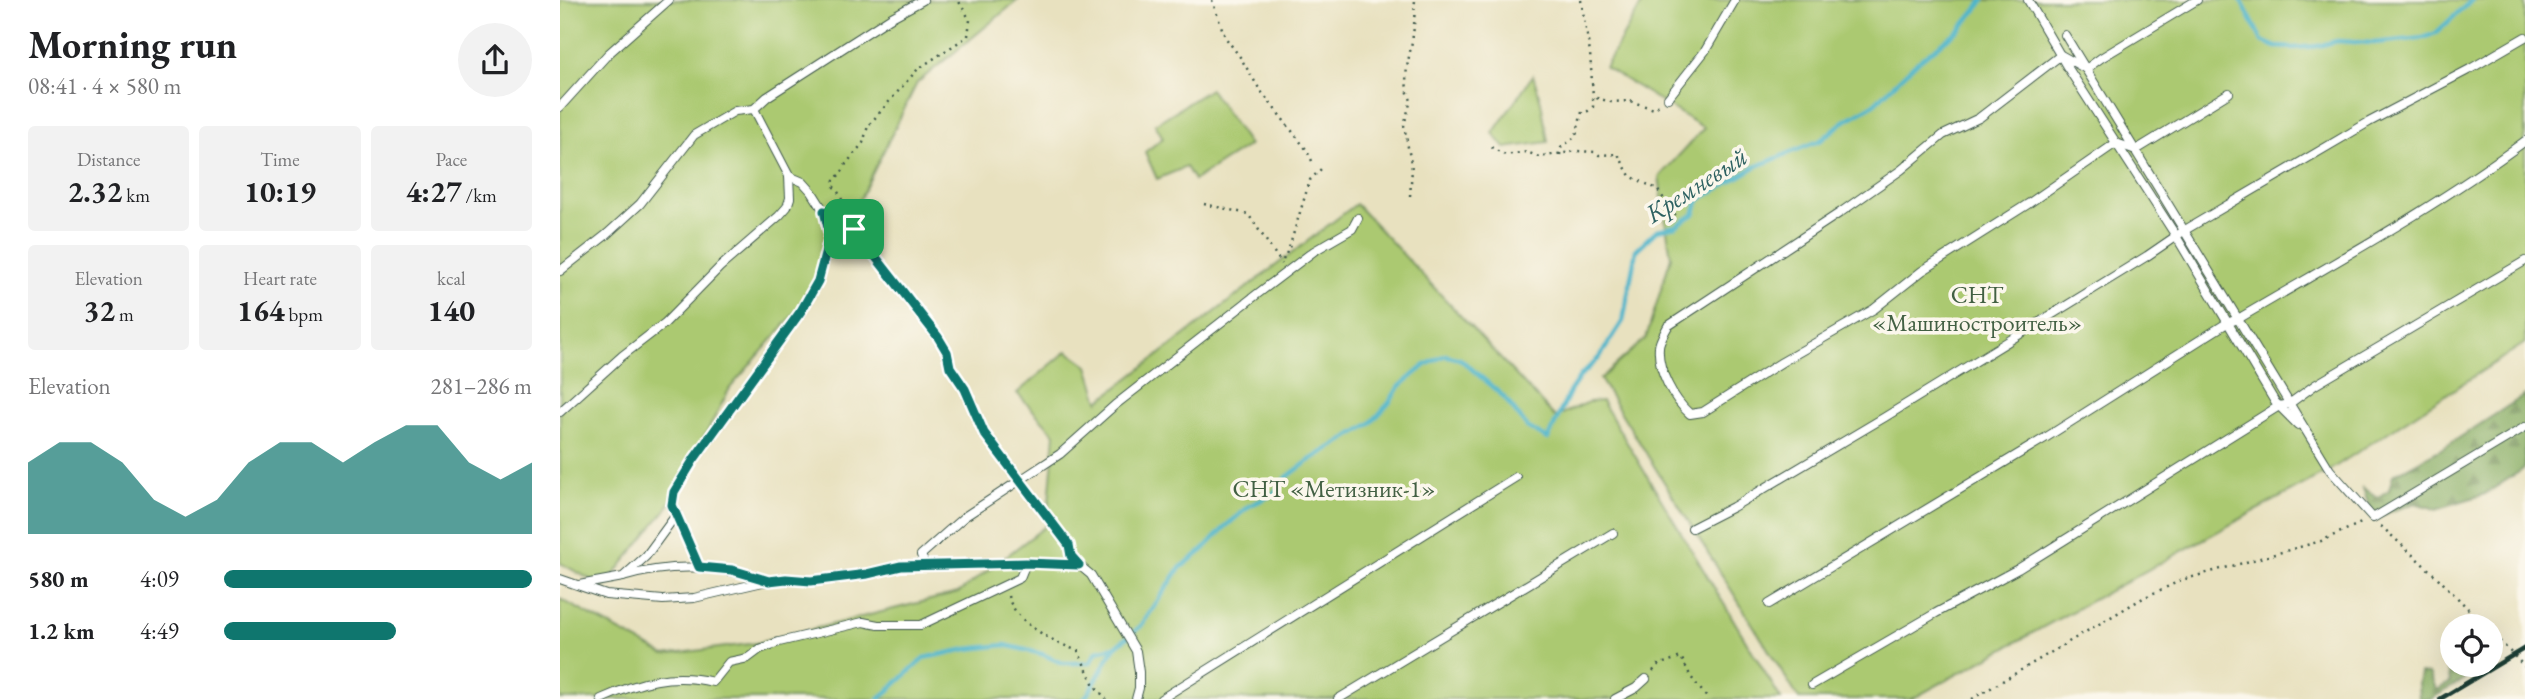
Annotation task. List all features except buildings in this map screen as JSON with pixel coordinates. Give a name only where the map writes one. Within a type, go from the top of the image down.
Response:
[{"type":"lane","points":[[560,107],[608,54],[669,0]]},
{"type":"lane","points":[[560,271],[607,235],[640,204],[694,135],[735,111],[754,109],[767,97],[890,18],[923,0]]},
{"type":"lane","points":[[1668,98],[1705,51],[1735,0]]},
{"type":"lane","points":[[2028,0],[2279,406],[2307,434]]},
{"type":"lane","points":[[2086,69],[2197,0]]},
{"type":"lane","points":[[2065,35],[2307,434],[2330,470],[2373,518],[2525,427]]},
{"type":"lane","points":[[1692,528],[1734,507],[1885,417],[2185,230],[2369,122],[2525,37]]},
{"type":"lane","points":[[2060,55],[2086,69]]},
{"type":"lane","points":[[2060,55],[1979,118],[1943,135],[1901,170],[1841,212],[1668,326],[1659,347],[1664,376],[1678,404],[1690,414],[1703,412],[1874,309],[1922,271],[2057,186],[2116,143]]},
{"type":"lane","points":[[2136,150],[2229,93]]},
{"type":"lane","points":[[560,412],[622,356],[665,323],[720,267],[787,207],[790,198],[789,176],[754,109]]},
{"type":"lane","points":[[1769,604],[2045,438],[2227,323],[2238,319],[2476,177],[2525,141]]},
{"type":"lane","points":[[2116,143],[2136,150]]},
{"type":"lane","points":[[699,567],[672,505],[674,492],[694,459],[801,311],[818,281],[830,236],[824,211],[803,182],[789,176]]},
{"type":"lane","points":[[925,565],[921,555],[964,517],[1060,454],[1115,405],[1284,268],[1352,229],[1358,218]]},
{"type":"lane","points":[[1812,685],[2018,569],[2279,406],[2289,404],[2315,385],[2525,261]]},
{"type":"lane","points":[[1161,699],[1516,477]]},
{"type":"lane","points":[[623,576],[646,556],[676,515]]},
{"type":"lane","points":[[1338,699],[1613,533]]},
{"type":"lane","points":[[601,699],[642,681],[696,678],[713,682],[729,662],[748,657],[779,642],[849,624],[863,622],[921,625],[1020,578],[1026,563]]},
{"type":"lane","points":[[560,579],[606,595],[663,600],[694,598],[769,581],[811,581],[867,574],[901,566],[1026,563],[1079,565],[1091,575],[1136,651],[1139,680],[1136,699]]},
{"type":"lane","points":[[576,586],[649,569],[699,567],[732,570],[769,581]]},
{"type":"lane","points":[[1615,699],[1636,688],[1646,679]]},
{"type":"path","points":[[854,229],[846,215],[839,191],[833,186],[834,179],[841,174],[863,143],[868,126],[918,69],[968,36],[970,20],[958,0]]},
{"type":"path","points":[[1212,0],[1225,37],[1259,90],[1306,149],[1313,163]]},
{"type":"path","points":[[1410,195],[1412,169],[1404,124],[1411,100],[1407,91],[1407,58],[1414,32],[1415,0]]},
{"type":"path","points":[[1560,155],[1561,148],[1576,136],[1582,112],[1593,107],[1590,52],[1581,0]]},
{"type":"path","points":[[1593,97],[1611,102],[1629,101],[1654,109],[1668,98]]},
{"type":"path","points":[[1492,147],[1505,155],[1527,152],[1539,157],[1577,151],[1599,155],[1618,154],[1630,176],[1657,189],[1676,216]]},
{"type":"path","points":[[1284,268],[1310,180],[1322,168]]},
{"type":"path","points":[[1204,204],[1248,215],[1284,268]]},
{"type":"path","points":[[824,211],[844,219],[854,229],[938,337],[947,352],[950,367],[965,389],[984,433],[1069,545],[1071,556],[1079,565]]},
{"type":"path","points":[[1972,699],[2143,598],[2182,580],[2321,541],[2373,518],[2473,614]]},
{"type":"path","points":[[1010,583],[1007,599],[1021,618],[1058,643],[1078,651],[1094,685],[1106,699]]},
{"type":"path","points":[[2503,644],[2525,667]]},
{"type":"path","points":[[1646,679],[1658,666],[1681,657],[1691,677],[1708,699]]},
{"type":"green space","points":[[560,0],[1018,0],[917,83],[851,217],[796,312],[730,388],[667,508],[604,587],[560,563]]},
{"type":"green space","name":"СНТ «Машиностроитель»","points":[[1644,0],[2525,0],[2525,343],[2330,470],[1912,699],[1799,699],[1600,379],[1646,338],[1671,257],[1659,177],[1704,128],[1605,67]]},
{"type":"green space","points":[[1533,75],[1548,142],[1505,148],[1493,133]]},
{"type":"green space","points":[[1210,89],[1249,145],[1194,180],[1186,167],[1157,179],[1145,152],[1163,138],[1155,124]]},
{"type":"green space","name":"СНТ «Метизник-1»","points":[[1356,204],[1555,417],[1589,402],[1602,401],[1781,699],[560,699],[560,599],[664,655],[757,643],[958,593],[1047,525],[1055,434],[1017,393],[1067,351],[1088,366],[1099,401]]},
{"type":"green space","points":[[2525,395],[2525,468],[2485,494],[2436,509],[2415,503],[2373,518],[2363,488],[2378,497],[2389,490],[2393,475],[2445,447]]},
{"type":"green space","points":[[2420,673],[2429,674],[2437,690],[2450,682],[2449,677],[2467,677],[2431,699],[2419,699]]},
{"type":"waterway","name":"Кремневый","points":[[879,699],[924,658],[967,649],[1005,645],[1042,654],[1062,663],[1090,663],[1097,651],[1115,647],[1141,626],[1180,568],[1249,506],[1272,495],[1287,477],[1310,460],[1370,424],[1389,403],[1398,388],[1424,366],[1445,355],[1460,359],[1503,396],[1527,427],[1548,439],[1570,391],[1581,375],[1599,358],[1623,321],[1636,250],[1657,230],[1676,226],[1694,214],[1699,200],[1755,167],[1821,140],[1843,122],[1874,104],[1916,63],[1960,29],[1984,0]]},
{"type":"waterway","name":"Кремневый","points":[[2241,0],[2262,41],[2276,47],[2294,48],[2337,41],[2374,43],[2423,38],[2436,33],[2472,0]]},
{"type":"waterway","points":[[1084,699],[1115,647]]},
{"type":"railway","points":[[2440,699],[2525,648]]},
{"type":"route","points":[[824,211],[844,219],[854,229],[938,337],[947,352],[953,374],[975,408],[984,433],[1069,545],[1071,556],[1079,565],[1002,563],[975,566],[901,566],[867,574],[811,581],[769,581],[732,570],[699,567],[672,505],[674,492],[694,459],[801,311],[818,281],[830,236],[824,211]]}]
